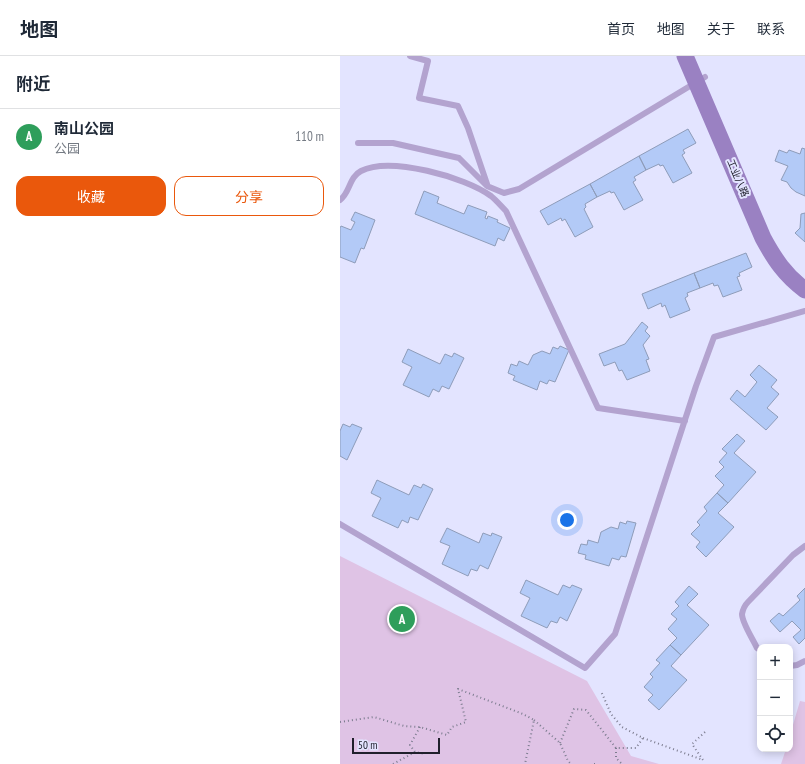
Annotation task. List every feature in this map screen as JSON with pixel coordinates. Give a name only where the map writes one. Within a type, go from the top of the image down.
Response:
[{"type":"street","name":"工业八路","points":[[685,56],[701,80],[781,248],[790,262],[805,277]]},
{"type":"street","name":"工业八路","points":[[696,56],[701,80],[763,238],[771,254],[782,269],[805,290]]},
{"type":"lane","points":[[410,56],[428,61],[419,98],[458,106],[468,128],[487,186]]},
{"type":"lane","points":[[358,143],[393,143],[458,158],[487,186],[504,193],[519,188],[701,80]]},
{"type":"lane","points":[[340,200],[344,198],[352,180],[359,172],[370,167],[386,166],[418,168],[448,176],[464,181],[492,196],[506,211],[598,408],[685,421]]},
{"type":"lane","points":[[340,524],[585,668],[615,634],[696,386],[714,337],[805,311]]},
{"type":"lane","points":[[757,648],[743,620],[742,614],[744,607],[793,555],[805,546]]},
{"type":"lane","points":[[793,666],[805,661]]},
{"type":"path","points":[[340,722],[374,717],[404,726],[420,727],[447,735],[452,727],[466,722],[458,689],[523,714],[534,720],[560,742],[568,761],[571,764]]},
{"type":"path","points":[[601,691],[611,714],[622,726],[643,738],[703,760],[692,744],[705,732]]},
{"type":"path","points":[[560,742],[574,709],[586,710],[616,748],[616,758],[622,764]]},
{"type":"path","points":[[525,764],[534,720]]},
{"type":"path","points":[[420,727],[410,746],[415,752],[425,754]]},
{"type":"path","points":[[616,748],[636,748],[643,738]]},
{"type":"path","points":[[393,764],[415,752]]},
{"type":"shaded area","points":[[340,556],[587,681],[631,756],[659,764],[340,764]]},
{"type":"shaded area","points":[[800,701],[805,702],[805,764],[781,764],[785,752],[793,752],[793,725]]},
{"type":"building","points":[[688,129],[696,143],[683,150],[685,153],[682,155],[692,173],[673,183],[663,165],[660,166],[659,164],[646,170],[639,156]]},
{"type":"building","points":[[802,148],[805,149],[805,196],[796,192],[787,182],[781,180],[788,166],[775,161],[779,150],[787,153],[789,150],[800,154]]},
{"type":"building","points":[[639,156],[646,170],[634,177],[636,180],[633,182],[643,200],[624,210],[614,192],[611,193],[610,191],[597,197],[590,184]]},
{"type":"building","points":[[590,184],[597,197],[585,204],[586,207],[584,209],[593,227],[575,237],[565,219],[562,221],[561,218],[548,225],[540,211]]},
{"type":"building","points":[[424,191],[439,197],[437,203],[464,214],[468,205],[487,212],[485,218],[487,219],[488,216],[498,220],[497,222],[510,228],[504,241],[498,238],[495,246],[415,214]]},
{"type":"building","points":[[355,212],[375,220],[364,249],[361,248],[355,263],[340,257],[340,228],[341,226],[351,230],[355,222],[351,220]]},
{"type":"building","points":[[805,213],[805,242],[795,233],[800,228],[801,214]]},
{"type":"building","points":[[746,253],[752,267],[739,273],[740,276],[737,277],[742,290],[723,297],[718,285],[714,286],[713,283],[700,288],[694,273]]},
{"type":"building","points":[[694,273],[700,288],[687,293],[688,296],[685,298],[690,310],[670,318],[665,305],[662,307],[661,303],[648,309],[642,294]]},
{"type":"building","points":[[642,322],[648,327],[645,331],[650,336],[643,345],[649,359],[646,360],[650,371],[627,380],[622,370],[619,371],[615,362],[604,366],[599,354],[625,344]]},
{"type":"building","points":[[560,346],[569,350],[555,382],[549,380],[547,384],[540,381],[537,390],[513,380],[515,376],[508,373],[511,364],[517,366],[519,361],[528,365],[533,355],[542,351],[550,354],[553,347],[558,349]]},
{"type":"building","points":[[408,349],[440,364],[445,354],[452,357],[454,353],[464,358],[449,389],[442,386],[439,392],[433,389],[429,397],[403,385],[412,367],[402,362]]},
{"type":"building","points":[[759,365],[777,380],[771,387],[779,394],[767,408],[778,417],[766,430],[730,399],[737,390],[745,397],[757,382],[750,375]]},
{"type":"building","points":[[343,424],[350,427],[352,424],[362,428],[347,460],[340,456],[340,431]]},
{"type":"building","points":[[737,434],[745,441],[734,453],[756,472],[728,503],[717,493],[724,485],[715,476],[724,467],[719,462],[727,453],[722,449]]},
{"type":"building","points":[[377,480],[409,495],[414,485],[421,488],[423,484],[433,489],[418,520],[410,517],[408,523],[402,520],[398,528],[372,516],[381,498],[371,493]]},
{"type":"building","points":[[717,493],[728,503],[718,513],[734,527],[706,557],[696,547],[700,542],[691,534],[700,525],[697,522],[707,511],[704,507]]},
{"type":"building","points":[[627,521],[636,523],[626,557],[621,556],[619,560],[612,558],[609,566],[585,559],[586,555],[578,553],[581,544],[587,545],[588,540],[598,543],[601,532],[611,527],[618,529],[620,522],[626,524]]},
{"type":"building","points":[[447,528],[479,543],[483,533],[491,536],[492,533],[502,537],[488,569],[480,565],[477,571],[471,569],[468,576],[442,564],[450,546],[440,542]]},
{"type":"building","points":[[526,580],[558,595],[563,585],[570,588],[572,585],[582,589],[567,621],[560,617],[557,623],[551,621],[547,628],[521,616],[530,598],[520,593]]},
{"type":"building","points":[[689,586],[698,594],[687,605],[709,625],[681,655],[670,645],[677,638],[668,629],[677,619],[671,614],[679,606],[675,602]]},
{"type":"building","points":[[805,588],[805,638],[799,644],[793,637],[801,630],[792,621],[780,632],[770,621],[779,613],[783,616],[800,600],[797,596]]},
{"type":"building","points":[[670,645],[681,655],[671,666],[687,680],[659,710],[648,700],[653,695],[644,687],[653,677],[650,674],[660,663],[656,660]]},
{"type":"place","name":"南山公园","points":[[402,619]]}]
